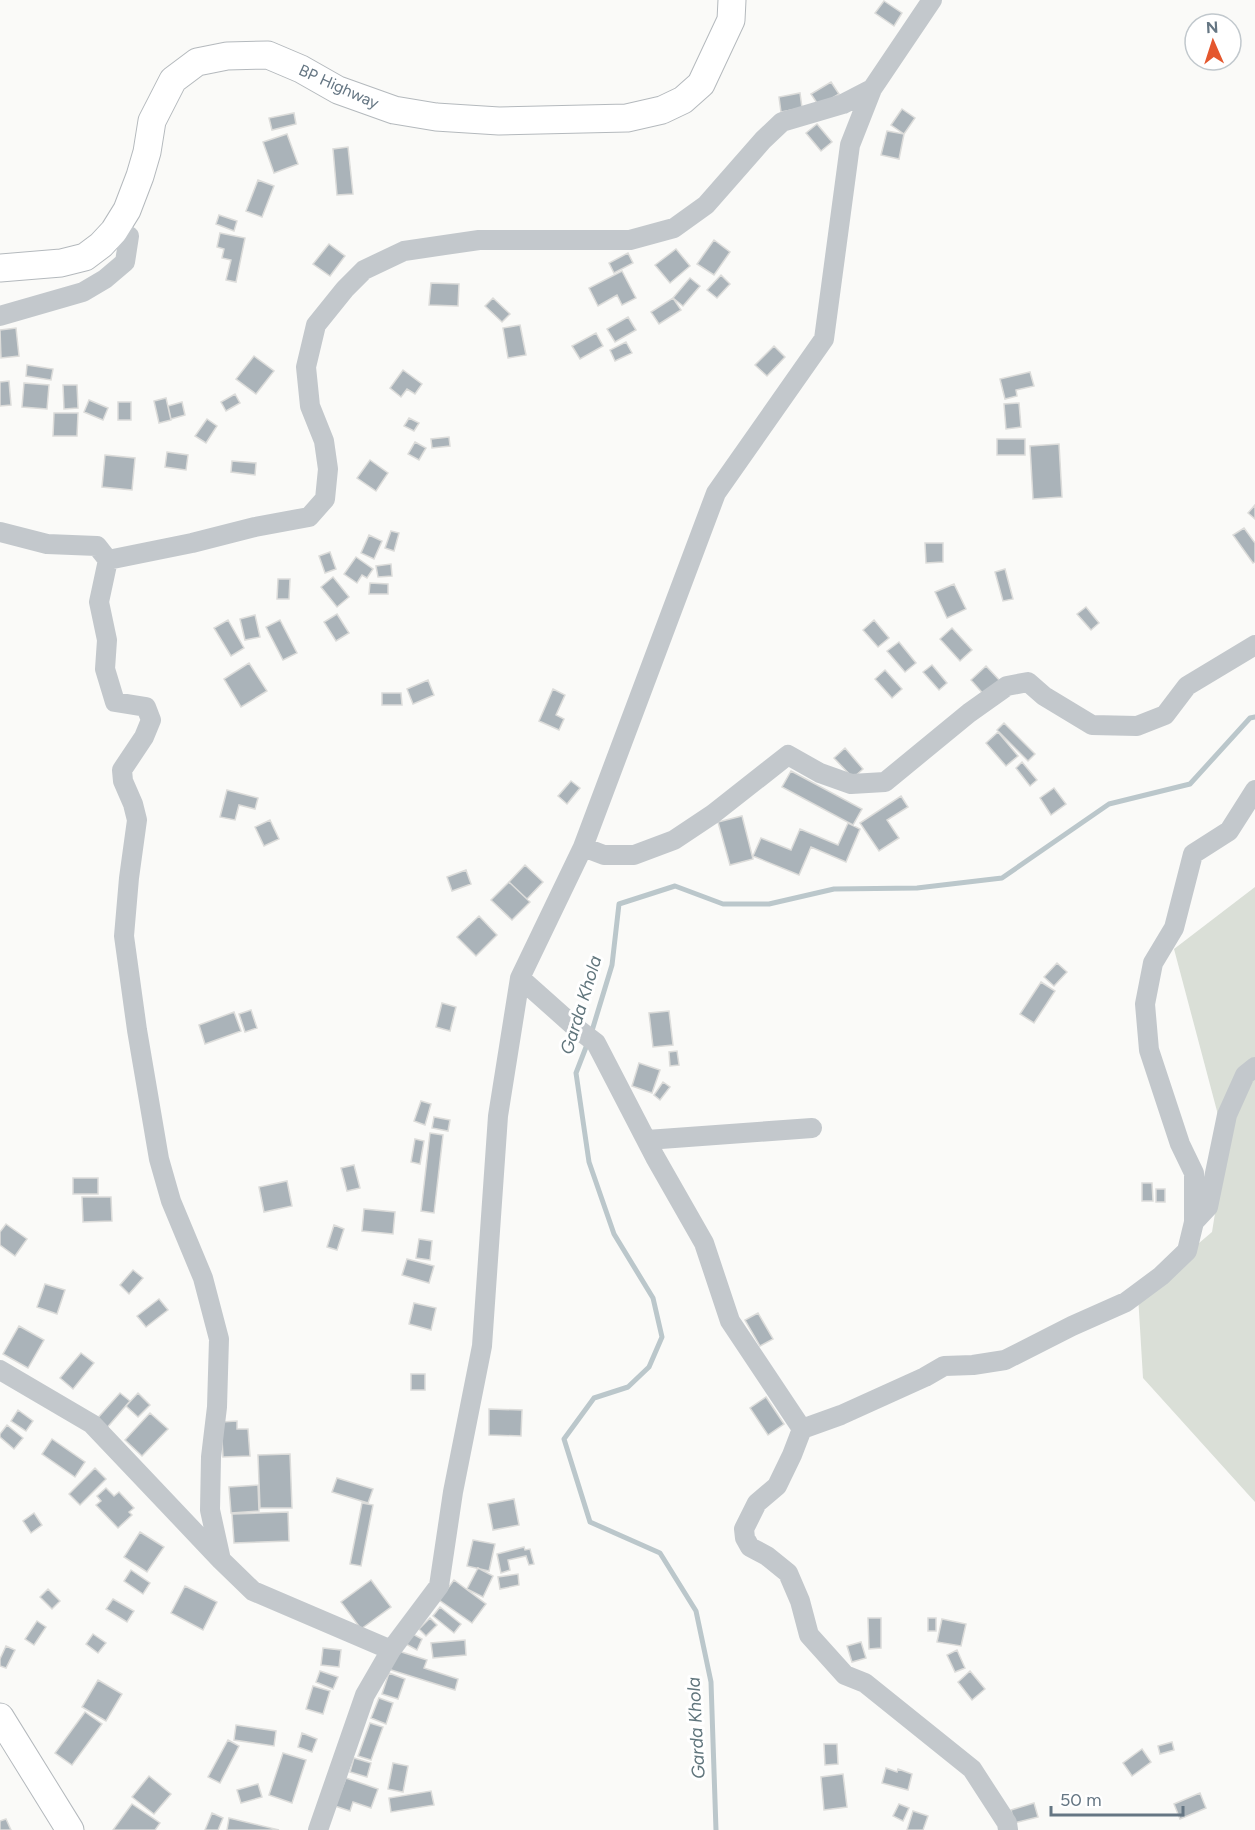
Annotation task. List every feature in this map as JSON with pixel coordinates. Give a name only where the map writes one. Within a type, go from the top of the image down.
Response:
[{"type":"highway","name":"BP Highway","points":[[0,268],[61,263],[85,257],[101,245],[114,231],[127,210],[140,176],[152,121],[173,80],[198,62],[227,56],[268,55],[302,69],[338,90],[394,110],[436,117],[499,121],[627,118],[662,110],[683,100],[701,84],[731,20],[732,0]]},
{"type":"highway","points":[[0,1717],[70,1830]]},
{"type":"street","points":[[318,1830],[365,1695],[391,1650],[440,1586],[453,1492],[482,1346],[498,1116],[520,978],[583,847],[716,493],[824,339],[850,145],[872,89],[932,0]]},
{"type":"street","points":[[108,560],[309,517],[325,499],[328,469],[324,441],[310,406],[306,367],[316,325],[345,289],[364,270],[404,251],[468,242],[630,240],[674,228],[706,205],[763,140],[782,122],[843,104],[872,89]]},
{"type":"street","points":[[0,316],[84,292],[105,279],[124,262],[129,236],[114,231]]},
{"type":"street","points":[[0,532],[47,544],[97,546],[108,560]]},
{"type":"street","points":[[108,560],[99,602],[107,640],[105,669],[115,702],[146,707],[151,720],[144,737],[122,770],[123,781],[137,820],[124,936],[159,1159],[171,1202],[203,1278],[219,1339],[210,1510],[221,1560]]},
{"type":"street","points":[[583,847],[604,855],[634,855],[674,840],[713,814],[788,754],[819,773],[851,784],[885,782],[969,713],[1007,686],[1028,682],[1044,696],[1092,726],[1137,726],[1165,715],[1187,686],[1255,645]]},
{"type":"street","points":[[1008,1830],[1007,1823],[972,1769],[865,1683],[845,1675],[816,1643],[809,1635],[800,1601],[788,1573],[767,1556],[750,1547],[745,1538],[744,1529],[757,1503],[777,1486],[802,1429],[841,1415],[944,1366],[973,1365],[1005,1360],[1126,1302],[1161,1276],[1187,1251],[1194,1222],[1194,1173],[1180,1144],[1149,1050],[1145,1004],[1153,963],[1174,928],[1193,854],[1229,831],[1255,790]]},
{"type":"street","points":[[520,978],[596,1043],[646,1140],[705,1243],[730,1321],[802,1429]]},
{"type":"street","points":[[1194,1222],[1208,1207],[1227,1115],[1245,1075],[1255,1067]]},
{"type":"street","points":[[646,1140],[812,1128]]},
{"type":"street","points":[[0,1370],[92,1424],[253,1591],[391,1650]]},
{"type":"shaded area","points":[[1255,887],[1255,1502],[1143,1378],[1138,1295],[1212,1232],[1226,1145],[1174,949]]},
{"type":"building","points":[[884,1],[902,13],[894,26],[875,13]]},
{"type":"building","points":[[831,82],[839,94],[819,106],[811,94]]},
{"type":"building","points":[[800,93],[802,108],[781,112],[779,97]]},
{"type":"building","points":[[902,109],[915,118],[904,134],[891,125]]},
{"type":"building","points":[[294,113],[296,124],[272,130],[269,118]]},
{"type":"building","points":[[817,124],[832,142],[821,151],[806,133]]},
{"type":"building","points":[[887,131],[904,134],[899,159],[881,155]]},
{"type":"building","points":[[287,134],[298,164],[274,173],[263,142]]},
{"type":"building","points":[[348,147],[353,194],[337,195],[333,149]]},
{"type":"building","points":[[258,180],[274,186],[262,217],[246,211]]},
{"type":"building","points":[[219,215],[237,221],[234,231],[216,224]]},
{"type":"building","points":[[220,233],[245,238],[236,282],[226,280],[231,260],[222,258],[224,249],[217,247]]},
{"type":"building","points":[[714,240],[730,252],[714,275],[697,264]]},
{"type":"building","points":[[329,244],[345,256],[330,276],[313,264]]},
{"type":"building","points":[[676,249],[690,266],[670,283],[655,265]]},
{"type":"building","points":[[628,253],[633,263],[614,273],[609,263]]},
{"type":"building","points":[[622,271],[636,298],[622,305],[617,295],[598,306],[589,288]]},
{"type":"building","points":[[721,275],[730,284],[717,298],[707,290]]},
{"type":"building","points":[[690,278],[700,286],[683,306],[673,298]]},
{"type":"building","points":[[431,283],[459,284],[458,306],[429,305]]},
{"type":"building","points":[[493,298],[510,314],[502,322],[485,306]]},
{"type":"building","points":[[673,298],[681,310],[659,324],[651,312]]},
{"type":"building","points":[[628,317],[636,330],[615,342],[607,329]]},
{"type":"building","points":[[520,325],[526,355],[508,358],[503,328]]},
{"type":"building","points":[[16,328],[19,356],[1,358],[0,330]]},
{"type":"building","points":[[596,333],[603,346],[580,359],[572,346]]},
{"type":"building","points":[[626,342],[632,353],[615,361],[610,350]]},
{"type":"building","points":[[774,346],[785,357],[767,376],[755,365]]},
{"type":"building","points":[[254,356],[274,371],[256,394],[236,379]]},
{"type":"building","points":[[27,365],[53,369],[51,380],[26,376]]},
{"type":"building","points":[[403,370],[422,384],[415,394],[407,389],[401,397],[390,388]]},
{"type":"building","points":[[1030,372],[1034,386],[1016,390],[1017,396],[1005,399],[1000,379]]},
{"type":"building","points":[[9,381],[11,405],[0,406],[0,382]]},
{"type":"building","points":[[24,383],[49,385],[47,409],[22,407]]},
{"type":"building","points":[[63,385],[77,385],[78,408],[64,409]]},
{"type":"building","points":[[235,394],[240,403],[226,411],[221,402]]},
{"type":"building","points":[[166,398],[171,420],[159,423],[154,401]]},
{"type":"building","points":[[89,400],[108,408],[103,420],[84,412]]},
{"type":"building","points":[[118,402],[131,402],[131,420],[118,420]]},
{"type":"building","points":[[182,402],[185,415],[171,419],[168,406]]},
{"type":"building","points":[[1019,403],[1021,427],[1006,429],[1004,404]]},
{"type":"building","points":[[54,413],[78,413],[77,436],[53,436]]},
{"type":"building","points":[[409,418],[419,423],[414,431],[404,426]]},
{"type":"building","points":[[207,419],[217,426],[206,443],[195,436]]},
{"type":"building","points":[[449,437],[450,446],[432,448],[431,439]]},
{"type":"building","points":[[997,439],[1025,439],[1025,455],[997,455]]},
{"type":"building","points":[[415,442],[426,448],[419,460],[408,454]]},
{"type":"building","points":[[1059,444],[1062,497],[1033,499],[1030,446]]},
{"type":"building","points":[[167,452],[188,455],[186,470],[165,467]]},
{"type":"building","points":[[105,455],[135,458],[132,490],[102,487]]},
{"type":"building","points":[[370,460],[388,473],[376,491],[357,478]]},
{"type":"building","points":[[232,461],[256,463],[255,475],[231,472]]},
{"type":"building","points":[[1255,505],[1255,519],[1248,513]]},
{"type":"building","points":[[1244,528],[1255,543],[1255,562],[1253,563],[1233,535]]},
{"type":"building","points":[[391,531],[399,533],[394,551],[385,548]]},
{"type":"building","points":[[369,535],[382,541],[374,559],[361,553]]},
{"type":"building","points":[[925,543],[943,543],[943,562],[926,563]]},
{"type":"building","points":[[330,552],[336,569],[325,573],[319,556]]},
{"type":"building","points":[[356,557],[373,569],[367,578],[362,575],[357,583],[344,574]]},
{"type":"building","points":[[391,564],[392,576],[378,577],[376,566]]},
{"type":"building","points":[[1005,569],[1013,599],[1003,601],[995,572]]},
{"type":"building","points":[[333,577],[349,597],[337,607],[321,587]]},
{"type":"building","points":[[278,579],[290,579],[289,599],[277,599]]},
{"type":"building","points":[[370,583],[388,584],[388,594],[369,594]]},
{"type":"building","points":[[954,584],[966,609],[947,618],[935,592]]},
{"type":"building","points":[[1086,607],[1099,623],[1091,630],[1077,614]]},
{"type":"building","points":[[337,614],[349,633],[336,641],[324,622]]},
{"type":"building","points":[[255,615],[260,637],[245,640],[240,619]]},
{"type":"building","points":[[228,620],[244,648],[231,656],[214,628]]},
{"type":"building","points":[[280,620],[297,653],[283,660],[266,627]]},
{"type":"building","points":[[874,620],[889,638],[878,647],[863,630]]},
{"type":"building","points":[[952,628],[972,650],[960,661],[940,639]]},
{"type":"building","points":[[899,642],[916,663],[905,672],[887,651]]},
{"type":"building","points":[[249,663],[267,691],[241,707],[224,679]]},
{"type":"building","points":[[932,665],[947,683],[939,690],[923,672]]},
{"type":"building","points":[[986,666],[1002,683],[986,697],[971,680]]},
{"type":"building","points":[[885,670],[902,689],[892,698],[875,679]]},
{"type":"building","points":[[428,680],[434,695],[413,704],[407,689]]},
{"type":"building","points":[[553,689],[565,695],[556,715],[564,719],[559,730],[539,721]]},
{"type":"building","points":[[382,693],[401,693],[402,705],[382,705]]},
{"type":"building","points":[[1004,723],[1035,754],[1028,761],[997,730]]},
{"type":"building","points":[[998,732],[1018,756],[1006,766],[986,743]]},
{"type":"building","points":[[845,748],[863,769],[853,778],[834,758]]},
{"type":"building","points":[[1022,762],[1037,780],[1030,786],[1016,768]]},
{"type":"building","points":[[791,771],[862,809],[853,825],[782,787]]},
{"type":"building","points":[[571,781],[580,788],[567,804],[558,796]]},
{"type":"building","points":[[1054,788],[1066,804],[1051,815],[1040,798]]},
{"type":"building","points":[[227,790],[258,798],[255,809],[239,805],[235,820],[220,817]]},
{"type":"building","points":[[901,796],[908,807],[887,820],[899,838],[879,851],[860,823]]},
{"type":"building","points":[[742,816],[753,859],[730,865],[718,822]]},
{"type":"building","points":[[270,820],[279,839],[264,846],[255,827]]},
{"type":"building","points":[[848,823],[860,829],[846,862],[811,847],[799,875],[753,856],[761,838],[791,850],[800,829],[838,845]]},
{"type":"building","points":[[525,865],[543,882],[527,899],[509,882]]},
{"type":"building","points":[[466,870],[471,884],[452,891],[447,877]]},
{"type":"building","points":[[509,882],[530,902],[512,920],[491,900]]},
{"type":"building","points":[[479,916],[497,935],[476,956],[457,937]]},
{"type":"building","points":[[1057,963],[1067,972],[1054,986],[1044,977]]},
{"type":"building","points":[[1041,982],[1055,991],[1034,1023],[1020,1014]]},
{"type":"building","points":[[442,1003],[456,1007],[450,1031],[436,1027]]},
{"type":"building","points":[[251,1010],[257,1028],[245,1032],[239,1014]]},
{"type":"building","points":[[669,1011],[673,1045],[653,1047],[649,1013]]},
{"type":"building","points":[[234,1012],[241,1031],[205,1044],[199,1025]]},
{"type":"building","points":[[677,1051],[679,1065],[670,1066],[669,1052]]},
{"type":"building","points":[[639,1063],[660,1070],[652,1093],[632,1086]]},
{"type":"building","points":[[663,1082],[670,1087],[660,1100],[654,1095]]},
{"type":"building","points":[[421,1101],[431,1104],[425,1125],[414,1121]]},
{"type":"building","points":[[434,1117],[450,1120],[448,1131],[432,1128]]},
{"type":"building","points":[[430,1133],[443,1135],[434,1213],[421,1211]]},
{"type":"building","points":[[415,1139],[424,1141],[420,1164],[411,1162]]},
{"type":"building","points":[[354,1165],[360,1188],[347,1191],[341,1168]]},
{"type":"building","points":[[73,1178],[98,1178],[98,1194],[73,1194]]},
{"type":"building","points":[[287,1181],[292,1206],[264,1212],[259,1187]]},
{"type":"building","points":[[1142,1183],[1152,1183],[1153,1201],[1142,1201]]},
{"type":"building","points":[[1156,1189],[1165,1189],[1165,1202],[1156,1202]]},
{"type":"building","points":[[82,1197],[111,1197],[112,1221],[83,1222]]},
{"type":"building","points":[[364,1209],[395,1212],[393,1234],[362,1231]]},
{"type":"building","points":[[6,1224],[27,1239],[15,1256],[0,1245],[0,1232]]},
{"type":"building","points":[[334,1225],[344,1229],[337,1250],[327,1247]]},
{"type":"building","points":[[419,1239],[432,1241],[430,1260],[416,1258]]},
{"type":"building","points":[[407,1259],[434,1266],[429,1283],[402,1275]]},
{"type":"building","points":[[133,1270],[143,1278],[129,1294],[120,1285]]},
{"type":"building","points":[[45,1284],[65,1290],[57,1314],[37,1307]]},
{"type":"building","points":[[159,1299],[168,1310],[146,1327],[137,1316]]},
{"type":"building","points":[[414,1303],[436,1308],[431,1330],[409,1324]]},
{"type":"building","points":[[758,1313],[773,1339],[760,1346],[745,1320]]},
{"type":"building","points":[[19,1326],[44,1340],[28,1368],[3,1354]]},
{"type":"building","points":[[81,1353],[94,1363],[73,1389],[60,1378]]},
{"type":"building","points":[[411,1374],[425,1374],[425,1390],[411,1390]]},
{"type":"building","points":[[120,1393],[130,1401],[105,1430],[95,1421]]},
{"type":"building","points":[[138,1393],[150,1405],[138,1417],[126,1406]]},
{"type":"building","points":[[766,1397],[784,1424],[768,1435],[750,1408]]},
{"type":"building","points":[[489,1409],[522,1410],[521,1436],[489,1435]]},
{"type":"building","points":[[18,1410],[33,1421],[26,1431],[11,1421]]},
{"type":"building","points":[[150,1413],[168,1429],[142,1456],[125,1440]]},
{"type":"building","points":[[237,1421],[237,1429],[248,1429],[250,1456],[223,1457],[221,1422]]},
{"type":"building","points":[[7,1425],[23,1438],[14,1449],[0,1437]]},
{"type":"building","points":[[52,1439],[85,1462],[75,1477],[42,1454]]},
{"type":"building","points":[[290,1454],[292,1508],[260,1508],[258,1455]]},
{"type":"building","points":[[95,1468],[106,1479],[80,1505],[69,1494]]},
{"type":"building","points":[[337,1478],[373,1489],[368,1503],[332,1492]]},
{"type":"building","points":[[258,1485],[259,1511],[231,1513],[229,1487]]},
{"type":"building","points":[[106,1488],[114,1496],[119,1492],[134,1508],[129,1512],[132,1515],[118,1528],[96,1505],[101,1501],[97,1496]]},
{"type":"building","points":[[514,1499],[519,1525],[493,1530],[488,1504]]},
{"type":"building","points":[[362,1503],[373,1505],[361,1566],[350,1564]]},
{"type":"building","points":[[288,1512],[289,1541],[234,1543],[232,1514]]},
{"type":"building","points":[[34,1513],[42,1525],[31,1533],[23,1521]]},
{"type":"building","points":[[140,1532],[164,1547],[147,1572],[124,1557]]},
{"type":"building","points":[[473,1540],[495,1544],[489,1571],[467,1566]]},
{"type":"building","points":[[524,1547],[525,1550],[530,1549],[534,1564],[529,1565],[526,1556],[508,1560],[510,1570],[501,1573],[497,1554]]},
{"type":"building","points":[[478,1568],[493,1576],[483,1597],[467,1589]]},
{"type":"building","points":[[131,1570],[150,1583],[143,1594],[124,1581]]},
{"type":"building","points":[[518,1574],[519,1585],[500,1589],[498,1577]]},
{"type":"building","points":[[371,1580],[391,1607],[361,1629],[341,1602]]},
{"type":"building","points":[[454,1580],[486,1604],[472,1623],[439,1600]]},
{"type":"building","points":[[185,1586],[217,1602],[203,1630],[171,1613]]},
{"type":"building","points":[[48,1589],[60,1601],[52,1609],[40,1597]]},
{"type":"building","points":[[113,1599],[134,1611],[127,1622],[106,1609]]},
{"type":"building","points":[[440,1607],[461,1624],[454,1633],[433,1616]]},
{"type":"building","points":[[430,1618],[437,1625],[426,1636],[419,1629]]},
{"type":"building","points":[[868,1618],[881,1618],[881,1648],[869,1649]]},
{"type":"building","points":[[928,1618],[936,1618],[936,1631],[928,1631]]},
{"type":"building","points":[[942,1619],[966,1624],[961,1646],[937,1642]]},
{"type":"building","points":[[37,1621],[46,1627],[34,1645],[25,1639]]},
{"type":"building","points":[[409,1632],[422,1639],[417,1650],[404,1643]]},
{"type":"building","points":[[93,1634],[106,1643],[98,1653],[86,1644]]},
{"type":"building","points":[[465,1640],[466,1655],[433,1658],[431,1643]]},
{"type":"building","points":[[861,1642],[866,1658],[852,1662],[847,1646]]},
{"type":"building","points":[[6,1646],[15,1650],[6,1668],[0,1666],[0,1659]]},
{"type":"building","points":[[323,1648],[341,1650],[339,1667],[321,1665]]},
{"type":"building","points":[[395,1650],[427,1660],[424,1668],[458,1679],[455,1690],[388,1669]]},
{"type":"building","points":[[957,1650],[965,1668],[955,1672],[947,1655]]},
{"type":"building","points":[[320,1671],[338,1677],[333,1689],[316,1682]]},
{"type":"building","points":[[970,1671],[985,1689],[972,1700],[958,1682]]},
{"type":"building","points":[[389,1673],[405,1679],[398,1699],[382,1694]]},
{"type":"building","points":[[98,1680],[122,1694],[106,1721],[82,1707]]},
{"type":"building","points":[[313,1686],[330,1691],[323,1714],[306,1709]]},
{"type":"building","points":[[379,1698],[393,1703],[386,1724],[371,1718]]},
{"type":"building","points":[[85,1712],[102,1724],[72,1765],[55,1753]]},
{"type":"building","points":[[370,1723],[383,1727],[371,1760],[358,1756]]},
{"type":"building","points":[[236,1725],[276,1731],[274,1746],[234,1740]]},
{"type":"building","points":[[302,1733],[317,1739],[312,1752],[298,1747]]},
{"type":"building","points":[[228,1740],[239,1746],[220,1783],[208,1777]]},
{"type":"building","points":[[1172,1742],[1174,1750],[1160,1754],[1158,1746]]},
{"type":"building","points":[[824,1744],[837,1744],[838,1764],[825,1765]]},
{"type":"building","points":[[1142,1749],[1151,1762],[1132,1776],[1123,1763]]},
{"type":"building","points":[[283,1753],[306,1760],[292,1803],[269,1795]]},
{"type":"building","points":[[354,1758],[371,1763],[367,1777],[350,1772]]},
{"type":"building","points":[[393,1763],[408,1766],[403,1792],[388,1789]]},
{"type":"building","points":[[886,1768],[912,1774],[908,1790],[882,1783]]},
{"type":"building","points":[[843,1774],[847,1807],[824,1810],[821,1777]]},
{"type":"building","points":[[149,1776],[171,1794],[154,1814],[132,1797]]},
{"type":"building","points":[[346,1778],[378,1789],[371,1808],[353,1802],[350,1811],[335,1806]]},
{"type":"building","points":[[258,1784],[262,1797],[241,1803],[237,1790]]},
{"type":"building","points":[[431,1791],[434,1805],[391,1812],[389,1798]]},
{"type":"building","points":[[1200,1793],[1206,1808],[1180,1819],[1174,1804]]},
{"type":"building","points":[[1034,1803],[1038,1817],[1014,1823],[1011,1810]]},
{"type":"building","points":[[132,1804],[160,1823],[155,1830],[113,1830]]},
{"type":"building","points":[[899,1804],[909,1808],[903,1821],[893,1816]]},
{"type":"building","points":[[913,1811],[928,1816],[923,1830],[907,1830]]},
{"type":"building","points":[[212,1813],[223,1818],[218,1830],[205,1830]]},
{"type":"building","points":[[229,1818],[279,1830],[227,1830]]},
{"type":"building","points":[[6,1819],[11,1830],[0,1830],[0,1821]]},
{"type":"waterway","points":[[591,1034],[612,965],[619,904],[675,886],[723,904],[769,904],[834,889],[917,888],[1002,878],[1109,804],[1190,784],[1250,718],[1255,717]]},
{"type":"waterway","name":"Garda Khola","points":[[588,1042],[576,1073],[589,1162],[614,1234],[653,1298],[662,1337],[649,1367],[628,1387],[594,1398],[564,1439],[590,1522],[660,1553],[696,1611],[711,1682],[716,1830]]}]
